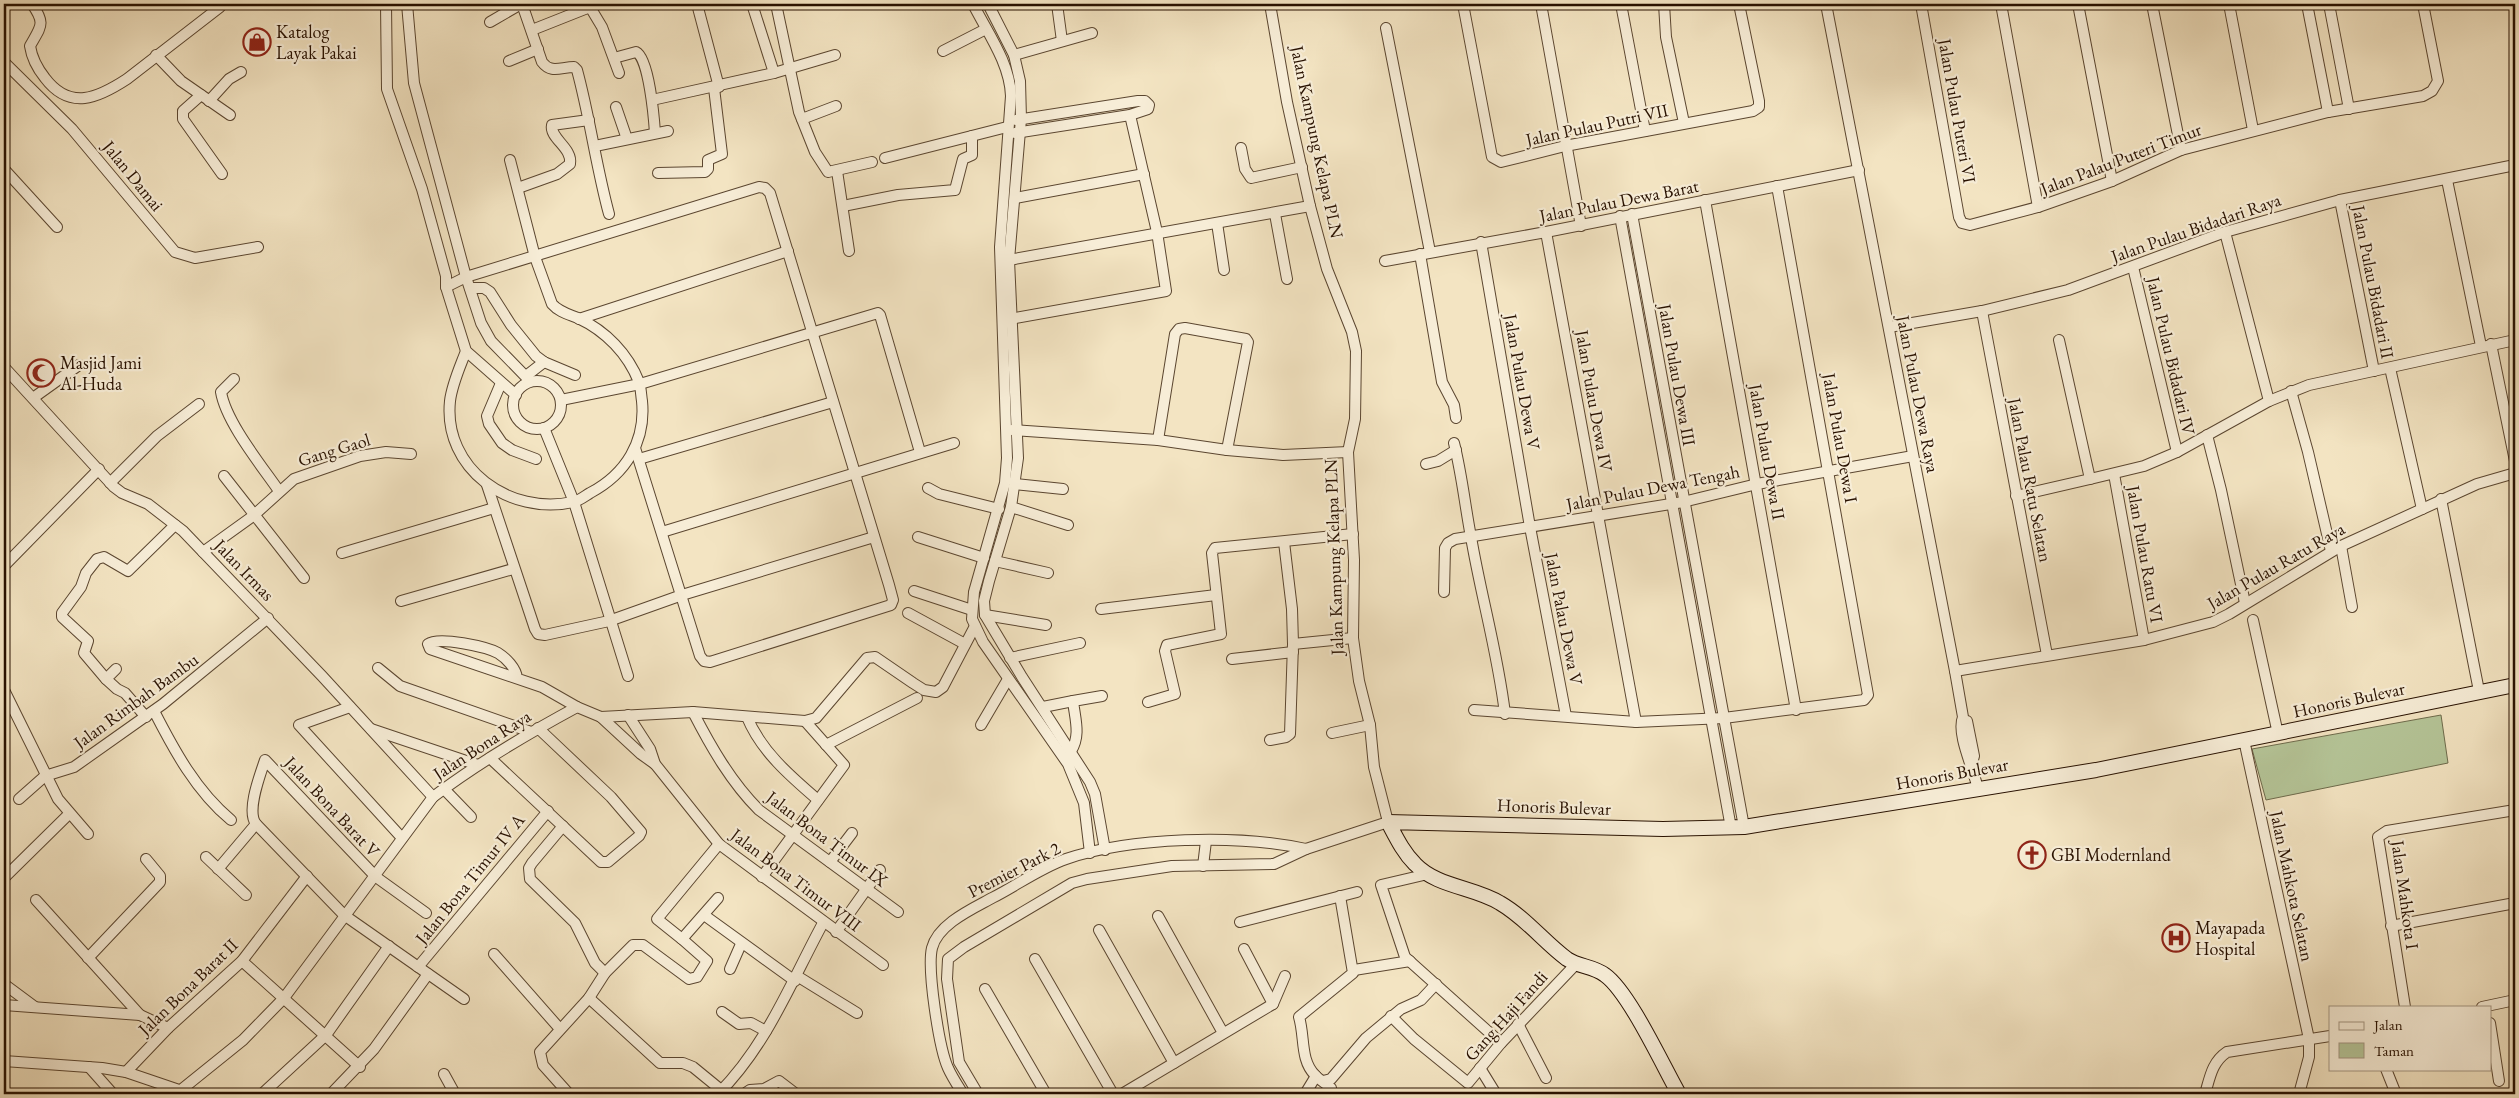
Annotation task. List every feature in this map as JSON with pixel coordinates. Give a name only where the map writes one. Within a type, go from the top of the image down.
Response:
[{"type":"street","points":[[32,4],[42,19],[42,24],[30,46],[38,69],[47,81],[66,98],[78,99],[111,90],[220,7]]},
{"type":"street","points":[[386,4],[388,89],[422,189],[446,276],[446,287],[466,351],[516,395]]},
{"type":"street","points":[[408,4],[414,83],[466,277],[481,323],[491,341],[528,378],[550,384],[561,400],[558,418],[544,428],[535,429],[526,427],[518,420],[514,412],[513,402],[520,388],[528,378],[544,362]]},
{"type":"street","points":[[490,22],[522,4],[542,62],[549,69],[572,66],[576,69],[596,146],[599,176],[609,214]]},
{"type":"street","points":[[658,172],[705,172],[708,169],[708,160],[722,154],[716,87],[697,4]]},
{"type":"street","points":[[752,4],[774,73]]},
{"type":"street","points":[[776,4],[802,119],[815,152],[825,169],[830,172],[872,162]]},
{"type":"street","points":[[973,4],[1011,82],[1007,127],[1005,483],[974,592],[972,618],[975,626],[1010,682],[1068,764],[1084,803],[1090,853]]},
{"type":"street","points":[[988,4],[1014,55],[1020,81],[1021,119],[1015,198],[1005,261],[1018,458],[1011,507],[984,601],[985,615],[1022,678],[1071,751],[1095,794],[1105,850]]},
{"type":"street","points":[[1057,4],[1062,41]]},
{"type":"street","points":[[1214,4],[1235,4]]},
{"type":"street","name":"Jalan Kampung Kelapa PLN","points":[[1270,4],[1287,102],[1310,206],[1327,270],[1352,332],[1356,351],[1355,419],[1348,452],[1353,534],[1353,638],[1359,681],[1370,725],[1374,767],[1388,822],[1409,857],[1428,874],[1488,896],[1503,904],[1576,964],[1590,966],[1606,975],[1628,1003],[1679,1094]]},
{"type":"street","name":"Jalan Pulau Putri VII","points":[[1463,4],[1492,157],[1501,162],[1566,146],[1753,111],[1759,107],[1738,4]]},
{"type":"street","points":[[1541,4],[1580,226]]},
{"type":"street","points":[[1621,4],[1645,131]]},
{"type":"street","points":[[1664,4],[1666,37],[1684,123]]},
{"type":"street","name":"Jalan Pulau Dewa Raya","points":[[1826,4],[1860,170],[1955,671],[1963,717],[1961,723],[1967,757],[1972,763],[1978,789]]},
{"type":"street","name":"Jalan Pulau Puteri VI","points":[[1921,4],[1962,223]]},
{"type":"street","points":[[2001,4],[2038,207]]},
{"type":"street","points":[[2078,4],[2112,181]]},
{"type":"street","points":[[2152,4],[2181,150]]},
{"type":"street","points":[[2229,4],[2253,130]]},
{"type":"street","points":[[2306,4],[2328,112]]},
{"type":"street","points":[[2329,4],[2349,109]]},
{"type":"street","name":"Jalan Palau Puteri Timur","points":[[1962,223],[1970,225],[2038,207],[2112,181],[2181,150],[2253,130],[2328,112],[2423,96],[2436,86],[2438,82],[2424,4]]},
{"type":"street","points":[[532,30],[589,5],[602,26],[619,73]]},
{"type":"street","points":[[1386,28],[1425,253],[1442,382],[1454,405],[1456,418]]},
{"type":"street","points":[[943,51],[986,29]]},
{"type":"street","points":[[1014,55],[1092,33]]},
{"type":"street","points":[[509,61],[538,49]]},
{"type":"street","points":[[614,58],[638,53],[642,57],[652,100],[655,133]]},
{"type":"street","points":[[652,100],[791,69],[835,54]]},
{"type":"street","points":[[156,55],[181,81],[230,115]]},
{"type":"street","name":"Jalan Damai","points":[[4,62],[72,128],[174,252],[195,258],[258,247]]},
{"type":"street","points":[[222,174],[183,119],[183,111],[241,72]]},
{"type":"street","points":[[885,158],[1007,127],[1021,119],[1138,101],[1148,102],[1148,109],[1130,114],[1020,134],[1007,127]]},
{"type":"street","points":[[802,119],[836,106]]},
{"type":"street","points":[[616,107],[627,139]]},
{"type":"street","points":[[1010,319],[1164,293],[1167,289],[1157,232],[1130,114]]},
{"type":"street","points":[[518,188],[557,174],[570,164],[570,155],[553,132],[552,124],[589,120]]},
{"type":"street","points":[[596,146],[668,131]]},
{"type":"street","points":[[843,206],[898,194],[955,190],[963,159],[972,155],[972,136]]},
{"type":"street","points":[[1241,148],[1245,169],[1251,178],[1302,167]]},
{"type":"street","points":[[466,351],[450,402],[452,430],[459,451],[473,472],[487,485],[508,498],[531,504],[574,502],[596,490],[617,474],[635,448],[644,421],[640,384],[624,354],[604,334],[579,318],[562,312],[552,304],[535,256],[510,160]]},
{"type":"street","name":"Jalan Pulau Bidadari Raya","points":[[1889,327],[1982,311],[2068,290],[2225,232],[2340,200],[2447,180],[2515,164]]},
{"type":"street","points":[[4,169],[57,227]]},
{"type":"street","name":"Jalan Pulau Dewa Barat","points":[[1385,261],[1481,242],[1580,226],[1620,216],[1860,170]]},
{"type":"street","points":[[836,171],[849,251]]},
{"type":"street","points":[[1015,198],[1144,174]]},
{"type":"street","points":[[2447,180],[2515,461]]},
{"type":"street","name":"Jalan Pulau Dewa I","points":[[1777,186],[1830,472],[1868,696],[1864,700],[1796,710]]},
{"type":"street","points":[[446,287],[466,277],[759,188],[766,188],[770,193],[788,251],[810,332],[893,600],[891,605],[710,662],[704,661],[700,656],[635,448]]},
{"type":"street","name":"Jalan Pulau Dewa II","points":[[1706,200],[1796,710]]},
{"type":"street","name":"Jalan Pulau Bidadari II","points":[[2340,200],[2374,371]]},
{"type":"street","points":[[1005,261],[1157,232],[1275,214],[1310,206]]},
{"type":"street","points":[[1275,214],[1287,279]]},
{"type":"street","name":"Jalan Pulau Dewa III","points":[[1632,214],[1683,502],[1724,718],[1737,827]]},
{"type":"street","name":"Jalan Pulau Dewa III","points":[[1620,216],[1710,719],[1737,827]]},
{"type":"street","points":[[1216,223],[1224,270]]},
{"type":"street","name":"Jalan Pulau Dewa IV","points":[[1546,232],[1636,722]]},
{"type":"street","points":[[2225,232],[2269,402]]},
{"type":"street","name":"Jalan Pulau Dewa V","points":[[1481,242],[1530,527]]},
{"type":"street","points":[[579,318],[788,251]]},
{"type":"street","name":"Jalan Pulau Bidadari IV","points":[[2133,267],[2177,452]]},
{"type":"street","points":[[470,288],[484,288],[490,292],[511,326],[544,362],[575,375]]},
{"type":"street","name":"Jalan Palau Ratu Selatan","points":[[1982,311],[2047,656]]},
{"type":"street","points":[[561,400],[640,384],[810,332],[879,314],[920,452]]},
{"type":"street","points":[[1158,440],[1176,334],[1184,328],[1246,339],[1248,342],[1227,450]]},
{"type":"street","points":[[2059,340],[2090,478]]},
{"type":"street","points":[[2016,496],[2144,466],[2177,452],[2269,402],[2309,385],[2515,340]]},
{"type":"street","points":[[33,398],[79,365]]},
{"type":"street","name":"Jalan Irmas","points":[[4,367],[110,483],[122,493],[148,504],[175,525],[268,618],[370,728],[478,765]]},
{"type":"street","points":[[2390,368],[2422,509]]},
{"type":"street","points":[[234,379],[221,392],[223,398],[236,428],[279,491]]},
{"type":"street","points":[[501,383],[487,416],[489,424],[502,443],[512,450],[536,459]]},
{"type":"street","points":[[2291,392],[2308,452],[2331,551]]},
{"type":"street","points":[[638,459],[833,402]]},
{"type":"street","points":[[110,483],[158,436],[199,404]]},
{"type":"street","points":[[544,428],[574,502],[628,676]]},
{"type":"street","points":[[1006,430],[1158,440],[1227,450],[1283,455],[1348,452]]},
{"type":"street","points":[[2207,435],[2221,490],[2245,603]]},
{"type":"street","points":[[662,532],[954,443]]},
{"type":"street","points":[[1426,464],[1438,461],[1455,447],[1464,485],[1470,536],[1499,674],[1505,714]]},
{"type":"street","name":"Gang Gaol","points":[[203,552],[253,516],[294,479],[360,456],[386,452],[410,454]]},
{"type":"street","name":"Jalan Pulau Dewa Tengah","points":[[1444,592],[1445,548],[1448,543],[1456,539],[1683,502],[1757,484],[1913,456]]},
{"type":"street","points":[[4,566],[99,469]]},
{"type":"street","name":"Jalan Pulau Ratu Raya","points":[[1955,671],[2144,640],[2213,622],[2341,546],[2476,484],[2515,473]]},
{"type":"street","name":"Jalan Pulau Ratu VI","points":[[2114,474],[2144,640]]},
{"type":"street","points":[[224,476],[253,516],[304,578]]},
{"type":"street","points":[[1015,484],[1062,489]]},
{"type":"street","points":[[487,485],[514,569],[538,634],[545,635],[610,621],[682,595],[874,537]]},
{"type":"street","points":[[928,488],[939,494],[999,509]]},
{"type":"street","points":[[2441,499],[2479,691]]},
{"type":"street","points":[[1011,507],[1068,525]]},
{"type":"street","points":[[342,553],[494,508]]},
{"type":"street","points":[[175,525],[128,571],[104,557],[98,559],[82,578],[81,587],[62,613],[62,617],[88,641],[84,653],[106,679],[150,714],[182,764],[215,804],[231,820]]},
{"type":"street","name":"Jalan Palau Dewa V","points":[[1530,527],[1566,716]]},
{"type":"street","points":[[1148,702],[1175,694],[1165,651],[1167,645],[1219,636],[1221,632],[1212,553],[1215,548],[1353,534]]},
{"type":"street","points":[[991,535],[1001,540]]},
{"type":"street","points":[[918,537],[984,558]]},
{"type":"street","points":[[1270,740],[1286,737],[1290,734],[1293,648],[1292,609],[1284,542]]},
{"type":"street","points":[[2341,546],[2352,607]]},
{"type":"street","points":[[995,561],[1048,573]]},
{"type":"street","points":[[401,601],[514,569]]},
{"type":"street","points":[[914,591],[972,610]]},
{"type":"street","points":[[1101,609],[1216,595]]},
{"type":"street","points":[[908,613],[965,644]]},
{"type":"street","points":[[985,615],[1046,624]]},
{"type":"street","name":"Jalan Rimbah Bambu","points":[[19,799],[46,776],[74,766],[150,714],[268,618]]},
{"type":"street","points":[[2254,620],[2278,734]]},
{"type":"street","points":[[601,717],[628,714],[694,712],[806,721],[816,718],[866,658],[871,656],[875,656],[924,690],[936,692],[944,688],[975,626]]},
{"type":"street","points":[[1232,659],[1353,638]]},
{"type":"street","points":[[517,678],[507,661],[487,649],[443,641],[428,644],[430,649],[556,693],[576,707],[601,717],[641,754],[656,764]]},
{"type":"street","points":[[1010,658],[1080,643]]},
{"type":"street","points":[[378,668],[400,686],[534,730],[611,797],[641,832],[604,863],[490,758]]},
{"type":"street","points":[[106,679],[116,669]]},
{"type":"street","points":[[980,725],[1010,682],[1022,678]]},
{"type":"street","name":"Honoris Bulevar","points":[[1388,822],[1663,829],[1737,827],[2096,770],[2515,685]]},
{"type":"street","points":[[5,694],[46,776],[69,814],[88,834]]},
{"type":"street","points":[[1043,707],[1102,696]]},
{"type":"street","points":[[826,745],[916,698]]},
{"type":"street","points":[[1071,751],[1076,742],[1078,732],[1073,701]]},
{"type":"street","points":[[350,707],[299,724],[402,838]]},
{"type":"street","name":"Jalan Bona Raya","points":[[4,1061],[89,1067],[126,1072],[179,1093],[243,1040],[284,998],[344,915],[376,877],[433,797],[478,765],[534,730],[576,707]]},
{"type":"street","points":[[1474,710],[1505,714],[1566,716],[1636,722],[1724,718],[1796,710]]},
{"type":"street","name":"Jalan Bona Timur IX","points":[[694,712],[713,751],[748,799],[792,836],[898,912]]},
{"type":"street","name":"Jalan Bona Timur VIII","points":[[628,714],[650,749],[656,764],[719,844],[883,966]]},
{"type":"street","points":[[747,716],[752,730],[787,774],[818,800]]},
{"type":"street","points":[[762,877],[844,765],[806,721]]},
{"type":"street","points":[[1332,733],[1370,725]]},
{"type":"street","points":[[370,728],[433,797]]},
{"type":"street","name":"Jalan Mahkota Selatan","points":[[2244,740],[2309,1040],[2309,1057],[2299,1094]]},
{"type":"street","name":"Jalan Bona Barat V","points":[[256,824],[253,818],[253,804],[265,760],[376,877],[426,913]]},
{"type":"street","points":[[444,789],[471,817]]},
{"type":"street","name":"Jalan Bona Timur IV A","points":[[418,967],[548,810]]},
{"type":"street","name":"Jalan Mahkota I","points":[[2406,1006],[2377,840],[2380,834],[2387,831],[2515,810]]},
{"type":"street","points":[[4,878],[69,814]]},
{"type":"street","points":[[948,959],[964,947],[1072,883],[1172,866],[1274,864],[1306,849],[1388,822]]},
{"type":"street","points":[[218,869],[256,824],[344,915],[464,999]]},
{"type":"street","points":[[563,826],[532,863],[529,868],[530,879],[574,923],[595,963],[605,973]]},
{"type":"street","points":[[830,862],[852,833]]},
{"type":"street","name":"Premier Park 2","points":[[932,948],[939,936],[960,916],[1064,860],[1090,853],[1176,840],[1273,842],[1306,849]]},
{"type":"street","points":[[1203,866],[1206,841]]},
{"type":"street","points":[[563,1092],[543,1065],[540,1055],[560,1029],[590,998],[605,973],[632,945],[638,943],[689,979],[694,978],[707,963],[682,939],[657,919],[719,844]]},
{"type":"street","points":[[206,857],[246,896]]},
{"type":"street","points":[[88,958],[160,882],[160,876],[146,859]]},
{"type":"street","points":[[836,932],[880,870]]},
{"type":"street","points":[[1428,874],[1381,885],[1403,953],[1501,1043]]},
{"type":"street","name":"Jalan Bona Barat II","points":[[126,1072],[168,1028],[242,961],[307,876]]},
{"type":"street","points":[[1240,922],[1357,892]]},
{"type":"street","points":[[1331,1094],[1331,1088],[1319,1079],[1306,1064],[1300,1015],[1352,975],[1354,970],[1340,896]]},
{"type":"street","points":[[682,939],[718,898]]},
{"type":"street","points":[[36,900],[140,1015]]},
{"type":"street","points":[[2391,926],[2515,903]]},
{"type":"street","points":[[704,915],[741,944],[796,979],[857,1014]]},
{"type":"street","points":[[1158,916],[1224,1033]]},
{"type":"street","points":[[590,998],[660,1062],[683,1063],[693,1067],[722,1093],[747,1062],[766,1032],[796,979],[823,923]]},
{"type":"street","points":[[1099,930],[1174,1063]]},
{"type":"street","points":[[730,969],[741,944]]},
{"type":"street","points":[[262,1094],[326,1034],[389,946]]},
{"type":"street","points":[[932,948],[948,959]]},
{"type":"street","points":[[932,948],[932,990],[947,1067],[963,1094]]},
{"type":"street","points":[[1244,949],[1273,1004]]},
{"type":"street","points":[[494,954],[560,1029]]},
{"type":"street","points":[[948,959],[948,979],[960,1062],[978,1094]]},
{"type":"street","points":[[1035,959],[1113,1094]]},
{"type":"street","points":[[242,961],[326,1034],[360,1067]]},
{"type":"street","points":[[1354,970],[1410,961]]},
{"type":"street","name":"Gang Haji Fandi","points":[[1391,1016],[1414,1039],[1466,1083],[1470,1082],[1518,1024],[1576,964]]},
{"type":"street","points":[[331,1094],[360,1067],[428,974]]},
{"type":"street","points":[[1122,1094],[1273,1004],[1285,976]]},
{"type":"street","points":[[4,984],[36,1008]]},
{"type":"street","points":[[1305,1094],[1319,1079],[1331,1079],[1366,1038],[1391,1016],[1421,1000],[1436,984]]},
{"type":"street","points":[[985,989],[1046,1094]]},
{"type":"street","points":[[2486,1006],[2515,1000]]},
{"type":"street","points":[[4,1005],[140,1015],[168,1028]]},
{"type":"street","points":[[722,1012],[739,1024],[750,1023],[766,1032]]},
{"type":"street","points":[[1518,1024],[1546,1078]]},
{"type":"street","points":[[2205,1094],[2213,1066],[2220,1057],[2228,1052],[2329,1036]]},
{"type":"street","points":[[2492,1036],[2499,1080]]},
{"type":"street","points":[[89,1067],[113,1094]]},
{"type":"street","points":[[1480,1068],[1496,1094]]},
{"type":"street","points":[[2386,1070],[2396,1094]]},
{"type":"street","points":[[444,1074],[455,1094]]},
{"type":"street","points":[[744,1094],[750,1090],[764,1090],[779,1081],[796,1094]]},
{"type":"green space","points":[[2441,715],[2448,763],[2266,800],[2252,749]]},
{"type":"place","name":"Katalog Layak Pakai","points":[[257,42]]},
{"type":"place","name":"Masjid Jami Al-Huda","points":[[41,373]]},
{"type":"place","name":"GBI Modernland","points":[[2032,855]]},
{"type":"place","name":"Mayapada Hospital","points":[[2176,938]]}]
